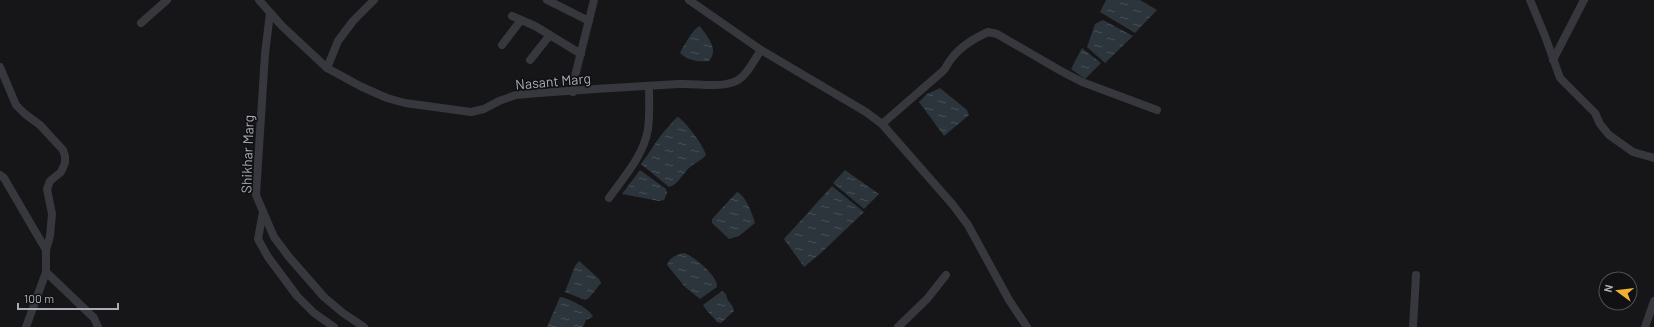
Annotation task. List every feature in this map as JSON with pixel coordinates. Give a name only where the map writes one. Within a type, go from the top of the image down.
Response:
[{"type":"street","points":[[142,23],[167,0]]},
{"type":"street","name":"Nasant Marg","points":[[259,0],[270,13],[327,68],[362,87],[387,98],[405,103],[471,112],[484,110],[499,101],[516,95],[694,83],[715,84],[734,82],[742,77],[761,50]]},
{"type":"street","points":[[327,68],[338,41],[353,21],[374,0]]},
{"type":"street","points":[[547,0],[589,21]]},
{"type":"street","points":[[573,92],[594,0]]},
{"type":"street","points":[[689,0],[761,50],[866,112],[882,124],[935,183],[968,225],[1009,300],[1027,327]]},
{"type":"street","points":[[1530,0],[1560,78],[1595,114],[1600,124],[1610,135],[1633,152],[1653,155]]},
{"type":"street","points":[[1553,60],[1584,0]]},
{"type":"street","name":"Shikhar Marg","points":[[270,13],[265,54],[256,194],[274,237],[324,297],[343,313],[364,327]]},
{"type":"street","points":[[512,16],[550,35],[581,54]]},
{"type":"street","points":[[502,45],[521,20]]},
{"type":"street","points":[[882,124],[948,67],[950,60],[961,49],[988,32],[997,34],[1082,82],[1157,110]]},
{"type":"street","points":[[530,60],[550,35]]},
{"type":"street","points":[[0,67],[16,105],[40,125],[63,150],[65,156],[65,164],[61,172],[50,181],[47,189],[52,214],[50,236],[46,250],[46,272],[26,327]]},
{"type":"street","points":[[609,198],[626,175],[643,147],[648,129],[649,86]]},
{"type":"street","points":[[0,175],[4,178],[46,250]]},
{"type":"street","points":[[263,212],[258,239],[265,251],[297,296],[314,313],[334,327]]},
{"type":"street","points":[[46,272],[94,318],[98,327]]},
{"type":"street","points":[[898,327],[927,299],[946,275]]},
{"type":"street","points":[[1413,327],[1416,275]]},
{"type":"street","points":[[1645,327],[1654,301]]},
{"type":"water","points":[[1106,0],[1140,0],[1157,10],[1135,33],[1100,12]]},
{"type":"water","points":[[1103,20],[1133,36],[1105,63],[1087,47],[1095,24]]},
{"type":"water","points":[[700,26],[713,47],[712,56],[709,61],[686,58],[680,53],[697,27]]},
{"type":"water","points":[[1082,48],[1101,63],[1085,79],[1071,69]]},
{"type":"water","points":[[940,88],[967,110],[969,115],[944,136],[919,102],[927,94]]},
{"type":"water","points":[[678,117],[694,134],[706,155],[690,167],[675,184],[669,187],[641,164],[661,135]]},
{"type":"water","points":[[640,170],[666,189],[667,193],[664,200],[659,201],[622,194]]},
{"type":"water","points":[[845,170],[879,194],[864,209],[833,183]]},
{"type":"water","points":[[832,186],[864,212],[804,267],[784,239]]},
{"type":"water","points":[[737,192],[746,201],[755,223],[739,236],[729,239],[712,223],[712,219]]},
{"type":"water","points":[[684,253],[694,258],[714,277],[717,287],[700,299],[685,287],[667,265],[674,257]]},
{"type":"water","points":[[579,261],[599,279],[601,283],[589,298],[585,300],[565,292],[575,266]]},
{"type":"water","points":[[722,291],[726,294],[734,311],[721,323],[717,322],[703,305]]},
{"type":"water","points":[[560,297],[584,307],[593,317],[586,320],[583,327],[547,327]]}]
